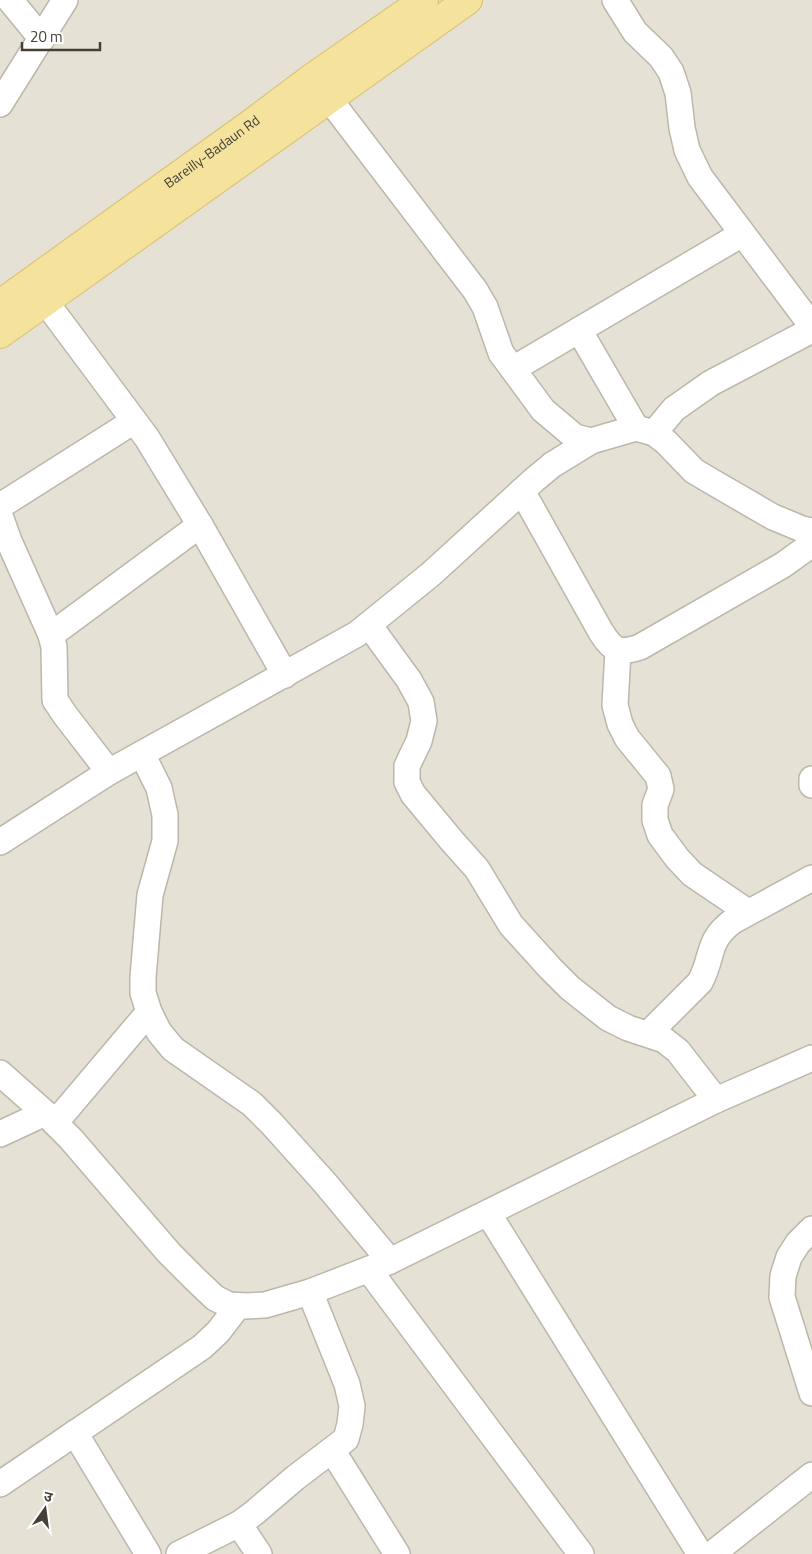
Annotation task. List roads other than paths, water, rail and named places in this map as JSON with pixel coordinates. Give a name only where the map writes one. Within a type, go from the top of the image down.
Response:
[{"type":"main road","points":[[0,334],[468,0]]},
{"type":"main road","name":"Bareilly-Badaun Rd","points":[[0,304],[253,122],[408,4]]},
{"type":"street","points":[[10,0],[42,39]]},
{"type":"street","points":[[0,104],[42,39],[64,0]]},
{"type":"street","points":[[0,842],[109,772],[357,634],[431,574],[552,465],[591,441],[645,430],[711,383],[812,328],[700,176],[687,150],[682,128],[678,93],[671,72],[661,57],[635,32],[615,0]]},
{"type":"street","points":[[313,77],[475,290],[484,307],[501,354],[542,410],[575,437],[591,441]]},
{"type":"street","points":[[513,369],[742,234]]},
{"type":"street","points":[[45,301],[163,463],[285,675]]},
{"type":"street","points":[[579,330],[645,430],[666,442],[694,470],[716,484],[773,517],[812,531]]},
{"type":"street","points":[[0,506],[134,421]]},
{"type":"street","points":[[522,491],[601,632],[609,644],[618,651],[627,651],[640,647],[783,565],[812,544]]},
{"type":"street","points":[[0,516],[12,548],[51,635],[54,647],[56,700],[65,715],[109,772]]},
{"type":"street","points":[[51,635],[200,525]]},
{"type":"street","points":[[369,625],[409,680],[421,702],[424,721],[419,741],[407,766],[407,782],[412,794],[477,868],[511,924],[550,968],[570,988],[608,1018],[628,1028],[664,1040],[678,1051],[716,1100]]},
{"type":"street","points":[[618,651],[615,705],[620,724],[627,738],[658,776],[661,789],[655,805],[655,820],[660,835],[692,874],[748,912]]},
{"type":"street","points":[[142,754],[159,788],[165,815],[165,841],[150,894],[143,977],[143,993],[149,1012],[159,1032],[174,1049],[252,1104],[325,1183],[380,1266],[581,1554]]},
{"type":"street","points":[[812,779],[812,785]]},
{"type":"street","points":[[648,1034],[700,982],[706,972],[712,945],[722,929],[748,912],[812,878]]},
{"type":"street","points":[[0,1134],[50,1118],[149,1012]]},
{"type":"street","points":[[0,1073],[50,1118],[169,1253],[196,1280],[215,1298],[230,1305],[238,1306],[265,1304],[310,1292],[380,1266],[716,1100],[812,1058]]},
{"type":"street","points":[[488,1213],[700,1554]]},
{"type":"street","points":[[810,1379],[782,1297],[783,1276],[789,1257],[798,1243],[812,1229]]},
{"type":"street","points":[[179,1554],[239,1524],[346,1439],[352,1406],[347,1384],[310,1292]]},
{"type":"street","points":[[0,1484],[202,1347],[218,1332],[238,1306]]},
{"type":"street","points":[[75,1433],[138,1550]]},
{"type":"street","points":[[332,1450],[397,1554]]},
{"type":"street","points":[[712,1554],[812,1475]]},
{"type":"street","points":[[239,1524],[259,1554]]}]
